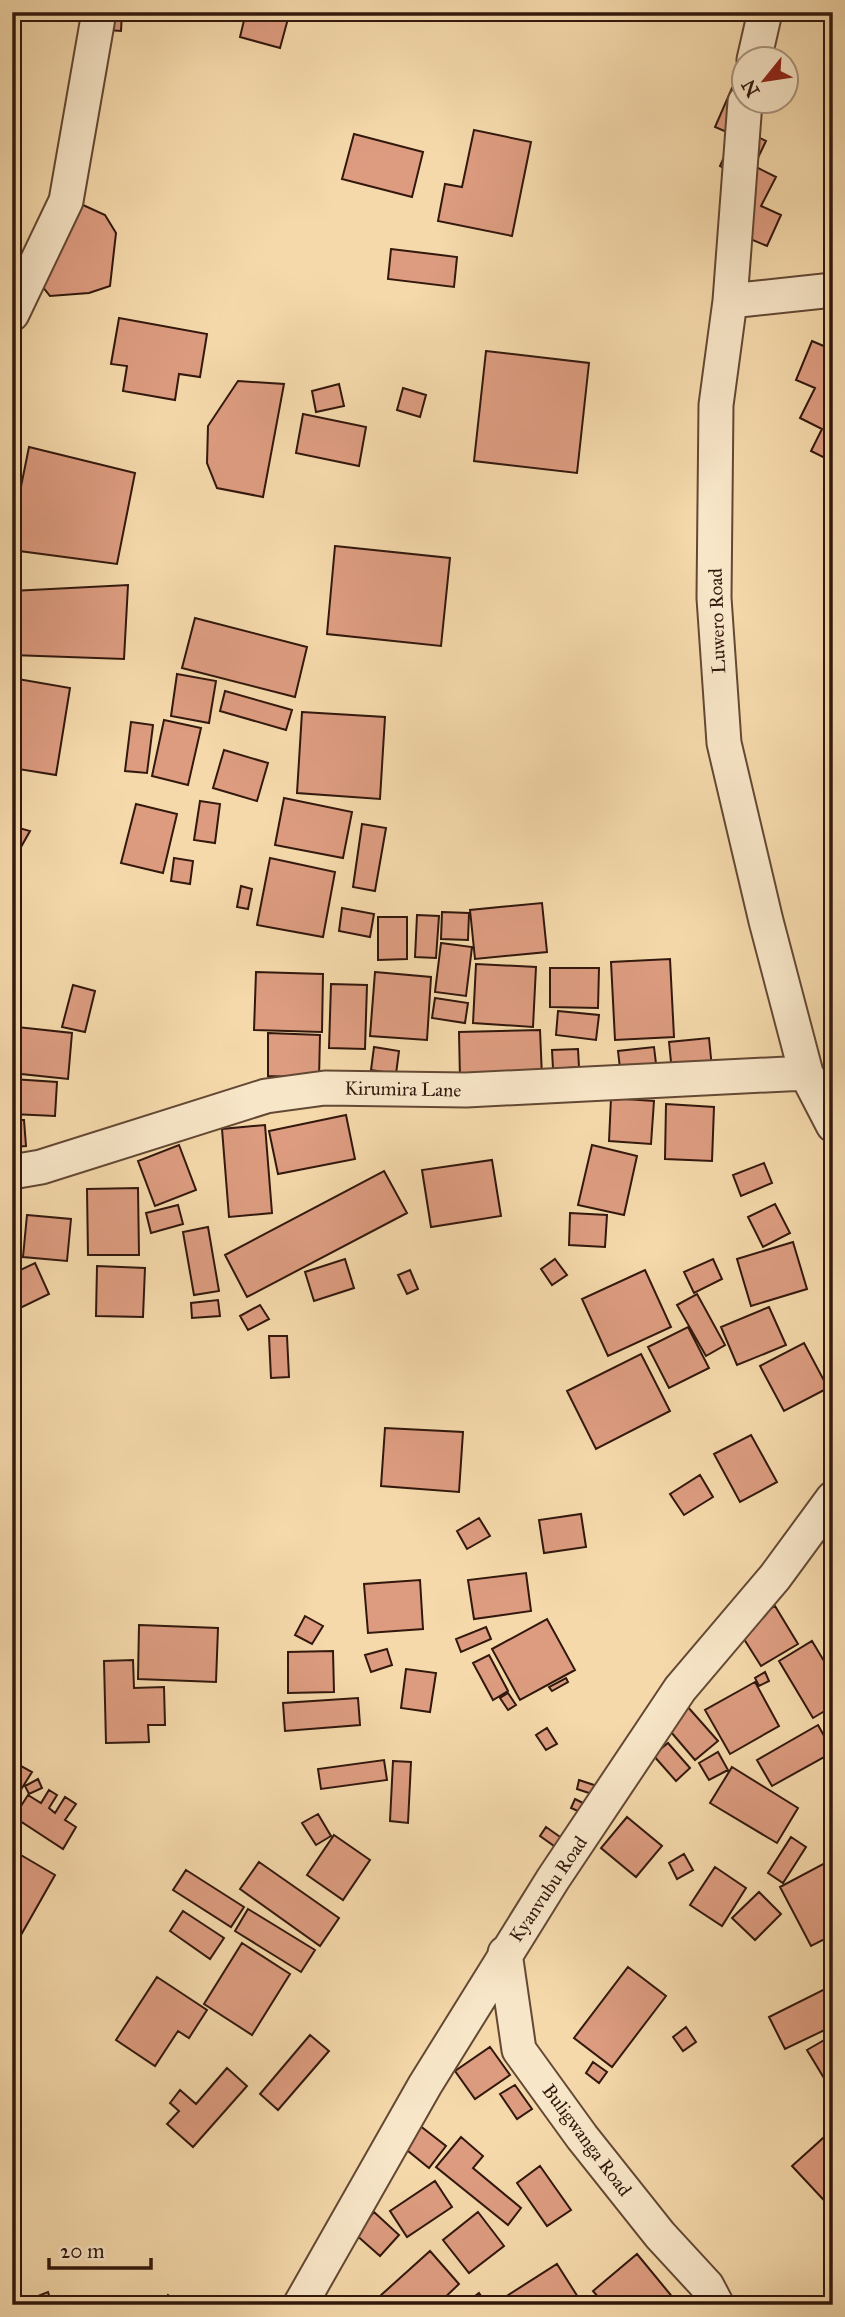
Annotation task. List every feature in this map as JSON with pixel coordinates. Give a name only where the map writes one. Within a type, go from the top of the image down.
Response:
[{"type":"street","points":[[12,314],[66,201],[99,12]]},
{"type":"street","points":[[757,46],[765,12]]},
{"type":"street","name":"Luwero Road","points":[[744,116],[730,301],[716,405],[714,598],[724,743],[766,921],[806,1073],[833,1125]]},
{"type":"street","points":[[730,301],[833,290]]},
{"type":"street","name":"Kirumira Lane","points":[[12,1172],[54,1163],[266,1096],[325,1088],[466,1090],[806,1073]]},
{"type":"street","name":"Kyanvubu Road","points":[[300,2305],[373,2173],[505,1953],[680,1689],[775,1577],[833,1498]]},
{"type":"street","name":"Buligwanga Road","points":[[505,1953],[519,2050],[582,2137],[660,2235],[707,2286],[717,2305]]},
{"type":"building","points":[[94,12],[122,12],[121,31],[93,29]]},
{"type":"building","points":[[246,12],[279,12],[289,15],[280,48],[240,37]]},
{"type":"building","points":[[730,93],[730,116],[746,116],[748,132],[766,141],[754,166],[776,177],[761,206],[781,215],[767,246],[743,236],[754,211],[731,198],[742,177],[720,166],[734,135],[715,127]]},
{"type":"building","points":[[474,130],[531,142],[512,236],[438,221],[445,184],[462,187]]},
{"type":"building","points":[[354,134],[423,152],[412,197],[342,179]]},
{"type":"building","points":[[59,194],[105,215],[116,233],[110,286],[89,293],[50,296],[27,267]]},
{"type":"building","points":[[391,249],[457,257],[454,287],[388,279]]},
{"type":"building","points":[[119,318],[207,334],[200,377],[179,374],[175,400],[123,391],[127,366],[111,364]]},
{"type":"building","points":[[812,341],[833,350],[833,376],[829,385],[833,387],[833,462],[811,451],[822,429],[800,418],[815,388],[796,380]]},
{"type":"building","points":[[486,351],[589,363],[577,473],[474,461]]},
{"type":"building","points":[[238,381],[284,384],[263,497],[217,488],[207,463],[208,426]]},
{"type":"building","points":[[339,384],[344,406],[316,412],[312,391]]},
{"type":"building","points":[[403,388],[426,395],[420,417],[397,410]]},
{"type":"building","points":[[303,414],[366,427],[359,466],[296,453]]},
{"type":"building","points":[[29,447],[135,473],[117,564],[12,550],[12,531]]},
{"type":"building","points":[[833,468],[833,493],[824,489]]},
{"type":"building","points":[[335,546],[450,558],[441,646],[327,634]]},
{"type":"building","points":[[128,585],[124,659],[12,655],[12,591]]},
{"type":"building","points":[[195,618],[307,647],[295,697],[182,668]]},
{"type":"building","points":[[177,674],[216,681],[209,723],[171,716]]},
{"type":"building","points":[[12,678],[70,688],[56,775],[12,768]]},
{"type":"building","points":[[225,691],[292,710],[286,730],[220,711]]},
{"type":"building","points":[[302,712],[385,717],[380,799],[297,793]]},
{"type":"building","points":[[164,720],[201,728],[188,785],[152,776]]},
{"type":"building","points":[[131,722],[153,725],[147,773],[125,771]]},
{"type":"building","points":[[224,750],[268,763],[257,801],[213,788]]},
{"type":"building","points":[[284,798],[352,812],[343,858],[275,845]]},
{"type":"building","points":[[200,801],[220,804],[215,843],[194,840]]},
{"type":"building","points":[[136,804],[177,814],[163,873],[121,863]]},
{"type":"building","points":[[362,824],[386,828],[375,891],[353,887]]},
{"type":"building","points":[[12,826],[30,831],[12,863]]},
{"type":"building","points":[[174,858],[193,861],[190,884],[171,881]]},
{"type":"building","points":[[270,858],[335,872],[323,937],[257,925]]},
{"type":"building","points":[[241,886],[252,889],[248,909],[237,907]]},
{"type":"building","points":[[542,903],[547,952],[475,959],[470,910]]},
{"type":"building","points":[[342,908],[374,914],[370,937],[339,931]]},
{"type":"building","points":[[442,912],[469,913],[468,940],[441,939]]},
{"type":"building","points":[[417,915],[439,916],[436,958],[415,957]]},
{"type":"building","points":[[378,917],[407,917],[407,959],[378,960]]},
{"type":"building","points":[[441,943],[472,947],[466,996],[435,992]]},
{"type":"building","points":[[670,959],[674,1037],[615,1040],[611,962]]},
{"type":"building","points":[[476,964],[536,967],[533,1027],[473,1023]]},
{"type":"building","points":[[550,968],[599,968],[598,1008],[550,1007]]},
{"type":"building","points":[[256,972],[323,974],[322,1032],[254,1030]]},
{"type":"building","points":[[375,972],[431,977],[427,1040],[370,1036]]},
{"type":"building","points":[[331,984],[367,985],[365,1049],[329,1048]]},
{"type":"building","points":[[73,985],[95,991],[85,1032],[62,1027]]},
{"type":"building","points":[[435,998],[468,1003],[465,1023],[432,1018]]},
{"type":"building","points":[[558,1011],[599,1015],[596,1040],[556,1035]]},
{"type":"building","points":[[17,1027],[72,1033],[68,1079],[12,1073]]},
{"type":"building","points":[[540,1030],[542,1077],[460,1079],[459,1032]]},
{"type":"building","points":[[268,1033],[320,1035],[319,1078],[268,1076]]},
{"type":"building","points":[[709,1038],[712,1068],[672,1072],[669,1042]]},
{"type":"building","points":[[374,1047],[399,1051],[396,1074],[371,1070]]},
{"type":"building","points":[[654,1047],[657,1072],[621,1077],[618,1051]]},
{"type":"building","points":[[578,1049],[579,1067],[553,1069],[552,1050]]},
{"type":"building","points":[[12,1079],[57,1082],[55,1116],[12,1114]]},
{"type":"building","points":[[611,1098],[654,1101],[651,1144],[609,1141]]},
{"type":"building","points":[[666,1104],[714,1107],[712,1161],[665,1159]]},
{"type":"building","points":[[346,1115],[355,1159],[278,1174],[269,1131]]},
{"type":"building","points":[[12,1120],[24,1120],[26,1146],[12,1147]]},
{"type":"building","points":[[265,1125],[272,1213],[229,1217],[222,1129]]},
{"type":"building","points":[[179,1145],[196,1190],[155,1206],[138,1161]]},
{"type":"building","points":[[592,1145],[637,1156],[624,1215],[578,1205]]},
{"type":"building","points":[[492,1160],[501,1216],[431,1227],[422,1170]]},
{"type":"building","points":[[764,1163],[772,1183],[741,1196],[733,1175]]},
{"type":"building","points":[[384,1171],[407,1213],[247,1297],[225,1255]]},
{"type":"building","points":[[138,1188],[139,1255],[88,1255],[87,1189]]},
{"type":"building","points":[[775,1204],[790,1233],[763,1247],[748,1217]]},
{"type":"building","points":[[178,1205],[183,1224],[151,1233],[146,1213]]},
{"type":"building","points":[[570,1213],[607,1215],[605,1247],[569,1245]]},
{"type":"building","points":[[27,1215],[71,1219],[67,1261],[23,1257]]},
{"type":"building","points":[[208,1227],[219,1291],[194,1295],[183,1232]]},
{"type":"building","points":[[793,1242],[807,1289],[751,1306],[737,1259]]},
{"type":"building","points":[[345,1259],[354,1288],[314,1301],[305,1272]]},
{"type":"building","points":[[555,1259],[567,1275],[552,1285],[541,1269]]},
{"type":"building","points":[[713,1259],[722,1279],[694,1293],[684,1272]]},
{"type":"building","points":[[35,1263],[49,1294],[12,1312],[12,1274]]},
{"type":"building","points":[[97,1266],[145,1268],[143,1317],[96,1316]]},
{"type":"building","points":[[410,1270],[418,1289],[407,1294],[398,1275]]},
{"type":"building","points":[[645,1270],[671,1327],[608,1356],[582,1299]]},
{"type":"building","points":[[697,1294],[725,1345],[706,1356],[677,1305]]},
{"type":"building","points":[[218,1300],[220,1316],[192,1318],[191,1303]]},
{"type":"building","points":[[260,1305],[269,1319],[248,1330],[240,1316]]},
{"type":"building","points":[[769,1307],[786,1345],[737,1365],[721,1327]]},
{"type":"building","points":[[688,1327],[709,1368],[669,1388],[648,1347]]},
{"type":"building","points":[[269,1336],[287,1336],[289,1377],[271,1378]]},
{"type":"building","points":[[804,1343],[828,1388],[784,1411],[760,1366]]},
{"type":"building","points":[[641,1354],[670,1411],[596,1449],[567,1391]]},
{"type":"building","points":[[385,1428],[463,1432],[459,1492],[381,1486]]},
{"type":"building","points":[[751,1435],[777,1482],[740,1502],[714,1454]]},
{"type":"building","points":[[700,1475],[713,1497],[684,1515],[670,1494]]},
{"type":"building","points":[[581,1514],[586,1547],[544,1553],[539,1520]]},
{"type":"building","points":[[479,1518],[490,1536],[467,1549],[457,1531]]},
{"type":"building","points":[[526,1573],[531,1611],[474,1619],[468,1580]]},
{"type":"building","points":[[420,1580],[423,1629],[368,1633],[364,1584]]},
{"type":"building","points":[[775,1606],[798,1644],[761,1666],[737,1628]]},
{"type":"building","points":[[305,1616],[323,1626],[312,1644],[295,1635]]},
{"type":"building","points":[[547,1619],[575,1670],[520,1700],[492,1649]]},
{"type":"building","points":[[139,1625],[218,1628],[216,1682],[138,1679]]},
{"type":"building","points":[[486,1627],[491,1639],[461,1652],[456,1639]]},
{"type":"building","points":[[812,1641],[833,1676],[833,1706],[813,1718],[779,1661]]},
{"type":"building","points":[[387,1649],[392,1665],[371,1672],[365,1655]]},
{"type":"building","points":[[333,1651],[334,1692],[288,1693],[288,1652]]},
{"type":"building","points":[[489,1655],[508,1691],[493,1700],[473,1663]]},
{"type":"building","points":[[133,1660],[134,1688],[164,1687],[165,1725],[148,1725],[149,1742],[106,1743],[104,1661]]},
{"type":"building","points":[[406,1669],[436,1673],[430,1712],[401,1708]]},
{"type":"building","points":[[765,1672],[769,1681],[759,1686],[755,1678]]},
{"type":"building","points":[[566,1678],[568,1682],[552,1691],[549,1687]]},
{"type":"building","points":[[755,1682],[779,1726],[730,1754],[705,1710]]},
{"type":"building","points":[[508,1693],[516,1705],[508,1710],[500,1698]]},
{"type":"building","points":[[358,1698],[360,1725],[285,1731],[283,1703]]},
{"type":"building","points":[[687,1706],[718,1741],[695,1760],[665,1725]]},
{"type":"building","points":[[818,1725],[833,1752],[772,1786],[757,1760]]},
{"type":"building","points":[[547,1728],[557,1744],[546,1750],[536,1735]]},
{"type":"building","points":[[668,1743],[690,1768],[676,1781],[653,1755]]},
{"type":"building","points":[[718,1752],[728,1770],[709,1780],[699,1763]]},
{"type":"building","points":[[384,1760],[387,1780],[321,1789],[318,1769]]},
{"type":"building","points":[[12,1761],[32,1772],[12,1804]]},
{"type":"building","points":[[393,1761],[411,1762],[408,1823],[390,1821]]},
{"type":"building","points":[[732,1767],[798,1808],[777,1843],[710,1803]]},
{"type":"building","points":[[38,1779],[42,1788],[29,1794],[25,1786]]},
{"type":"building","points":[[579,1780],[603,1788],[601,1797],[577,1789]]},
{"type":"building","points":[[49,1790],[57,1795],[49,1808],[55,1813],[65,1797],[76,1804],[65,1820],[76,1827],[63,1849],[14,1817],[28,1795],[41,1803]]},
{"type":"building","points":[[575,1799],[591,1807],[587,1815],[571,1808]]},
{"type":"building","points":[[318,1814],[331,1836],[316,1845],[302,1823]]},
{"type":"building","points":[[627,1817],[662,1846],[636,1877],[601,1848]]},
{"type":"building","points":[[546,1827],[563,1839],[557,1848],[540,1836]]},
{"type":"building","points":[[334,1835],[370,1860],[343,1900],[307,1875]]},
{"type":"building","points":[[791,1837],[806,1847],[783,1883],[768,1873]]},
{"type":"building","points":[[14,1851],[55,1875],[13,1949],[12,1854]]},
{"type":"building","points":[[684,1854],[693,1870],[677,1879],[669,1863]]},
{"type":"building","points":[[259,1862],[339,1918],[320,1946],[240,1889]]},
{"type":"building","points":[[825,1863],[833,1877],[833,1935],[811,1946],[780,1887]]},
{"type":"building","points":[[715,1867],[746,1888],[722,1926],[690,1905]]},
{"type":"building","points":[[186,1870],[244,1907],[231,1927],[173,1890]]},
{"type":"building","points":[[759,1892],[781,1914],[755,1940],[732,1918]]},
{"type":"building","points":[[248,1909],[315,1950],[301,1972],[235,1931]]},
{"type":"building","points":[[183,1911],[224,1938],[210,1959],[170,1931]]},
{"type":"building","points":[[242,1943],[290,1974],[252,2035],[204,2004]]},
{"type":"building","points":[[628,1967],[666,1996],[612,2067],[574,2038]]},
{"type":"building","points":[[157,1977],[207,2010],[189,2038],[178,2031],[155,2066],[116,2040]]},
{"type":"building","points":[[825,1989],[833,2004],[833,2026],[785,2049],[769,2017]]},
{"type":"building","points":[[686,2027],[696,2042],[683,2051],[673,2037]]},
{"type":"building","points":[[310,2035],[329,2051],[278,2110],[260,2094]]},
{"type":"building","points":[[833,2035],[833,2093],[807,2050]]},
{"type":"building","points":[[490,2047],[510,2075],[475,2099],[455,2071]]},
{"type":"building","points":[[593,2062],[607,2072],[599,2083],[586,2073]]},
{"type":"building","points":[[227,2068],[247,2086],[193,2147],[167,2124],[179,2111],[170,2103],[180,2090],[196,2104]]},
{"type":"building","points":[[515,2085],[532,2109],[517,2119],[500,2094]]},
{"type":"building","points":[[419,2125],[446,2146],[429,2168],[402,2146]]},
{"type":"building","points":[[833,2131],[833,2210],[792,2166]]},
{"type":"building","points":[[461,2137],[483,2156],[473,2168],[521,2208],[508,2225],[436,2167]]},
{"type":"building","points":[[540,2166],[571,2210],[547,2226],[517,2183]]},
{"type":"building","points":[[435,2181],[452,2207],[407,2237],[390,2211]]},
{"type":"building","points":[[374,2212],[399,2235],[380,2256],[355,2234]]},
{"type":"building","points":[[478,2212],[504,2246],[469,2273],[443,2240]]},
{"type":"building","points":[[430,2251],[459,2284],[437,2305],[370,2305]]},
{"type":"building","points":[[637,2254],[679,2305],[605,2305],[593,2291]]},
{"type":"building","points":[[557,2264],[583,2305],[510,2305],[505,2297]]},
{"type":"building","points":[[48,2292],[52,2305],[15,2305]]},
{"type":"building","points":[[479,2293],[487,2304],[467,2305],[466,2303]]},
{"type":"building","points":[[168,2295],[181,2305],[160,2305]]}]
